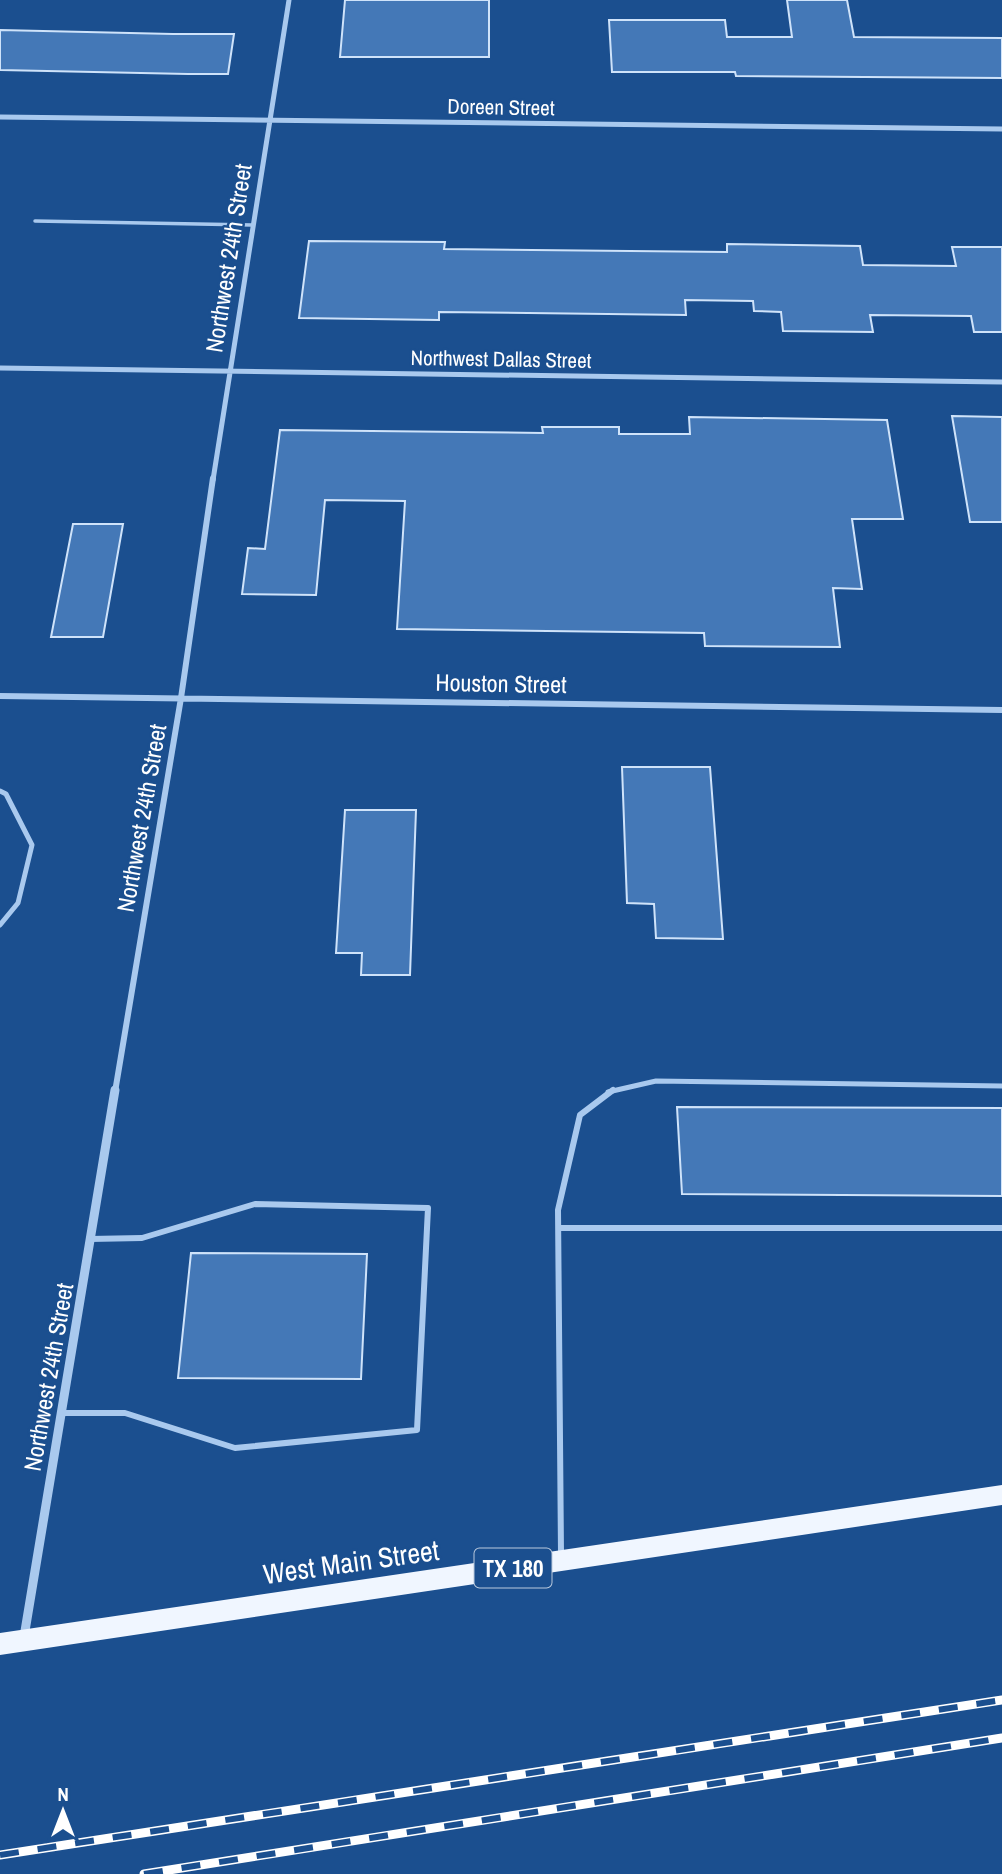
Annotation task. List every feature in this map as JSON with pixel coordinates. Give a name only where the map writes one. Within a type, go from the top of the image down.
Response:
[{"type":"main road","name":"West Main Street","points":[[0,1644],[1002,1495]]},
{"type":"street","name":"Northwest 24th Street","points":[[23,1641],[181,698],[229,371],[289,0]]},
{"type":"street","name":"Doreen Street","points":[[0,117],[1002,129]]},
{"type":"street","name":"Northwest Dallas Street","points":[[0,368],[1002,382]]},
{"type":"street","name":"Houston Street","points":[[0,695],[1002,710]]},
{"type":"lane","points":[[35,221],[252,225]]},
{"type":"lane","points":[[0,792],[6,794],[32,845],[18,903],[0,925]]},
{"type":"lane","points":[[561,1561],[558,1210],[580,1115],[609,1091],[656,1081],[1002,1086]]},
{"type":"lane","points":[[61,1412],[125,1412],[235,1448],[417,1430],[428,1208],[255,1204],[142,1238],[90,1239]]},
{"type":"lane","points":[[559,1228],[1002,1228]]},
{"type":"building","points":[[345,0],[489,0],[489,57],[340,57]]},
{"type":"building","points":[[787,0],[847,0],[854,37],[1002,38],[1002,78],[612,72],[609,20],[725,20],[727,37],[792,37]]},
{"type":"building","points":[[0,30],[234,34],[228,74],[188,74],[0,70]]},
{"type":"building","points":[[309,241],[445,242],[444,249],[727,252],[727,244],[860,246],[863,265],[956,266],[952,247],[1002,247],[1002,332],[974,332],[971,316],[870,315],[873,332],[783,331],[781,312],[754,311],[753,301],[685,300],[686,315],[439,312],[439,320],[299,318]]},
{"type":"building","points":[[952,416],[1002,417],[1002,522],[970,522]]},
{"type":"building","points":[[689,417],[887,420],[903,519],[852,519],[862,589],[833,588],[840,647],[705,646],[704,633],[397,629],[405,501],[325,500],[316,595],[242,594],[248,548],[265,549],[280,430],[543,433],[542,427],[619,427],[619,434],[690,434]]},
{"type":"building","points":[[73,524],[123,524],[103,637],[51,637]]},
{"type":"building","points":[[622,767],[710,767],[723,939],[656,938],[654,904],[627,903]]},
{"type":"building","points":[[345,810],[416,810],[410,975],[361,975],[362,953],[336,953]]},
{"type":"building","points":[[677,1107],[1002,1108],[1002,1196],[682,1194]]},
{"type":"building","points":[[191,1253],[367,1254],[361,1379],[178,1378]]},
{"type":"railway","points":[[0,1855],[1002,1700]]},
{"type":"railway","points":[[144,1874],[1002,1738]]}]
